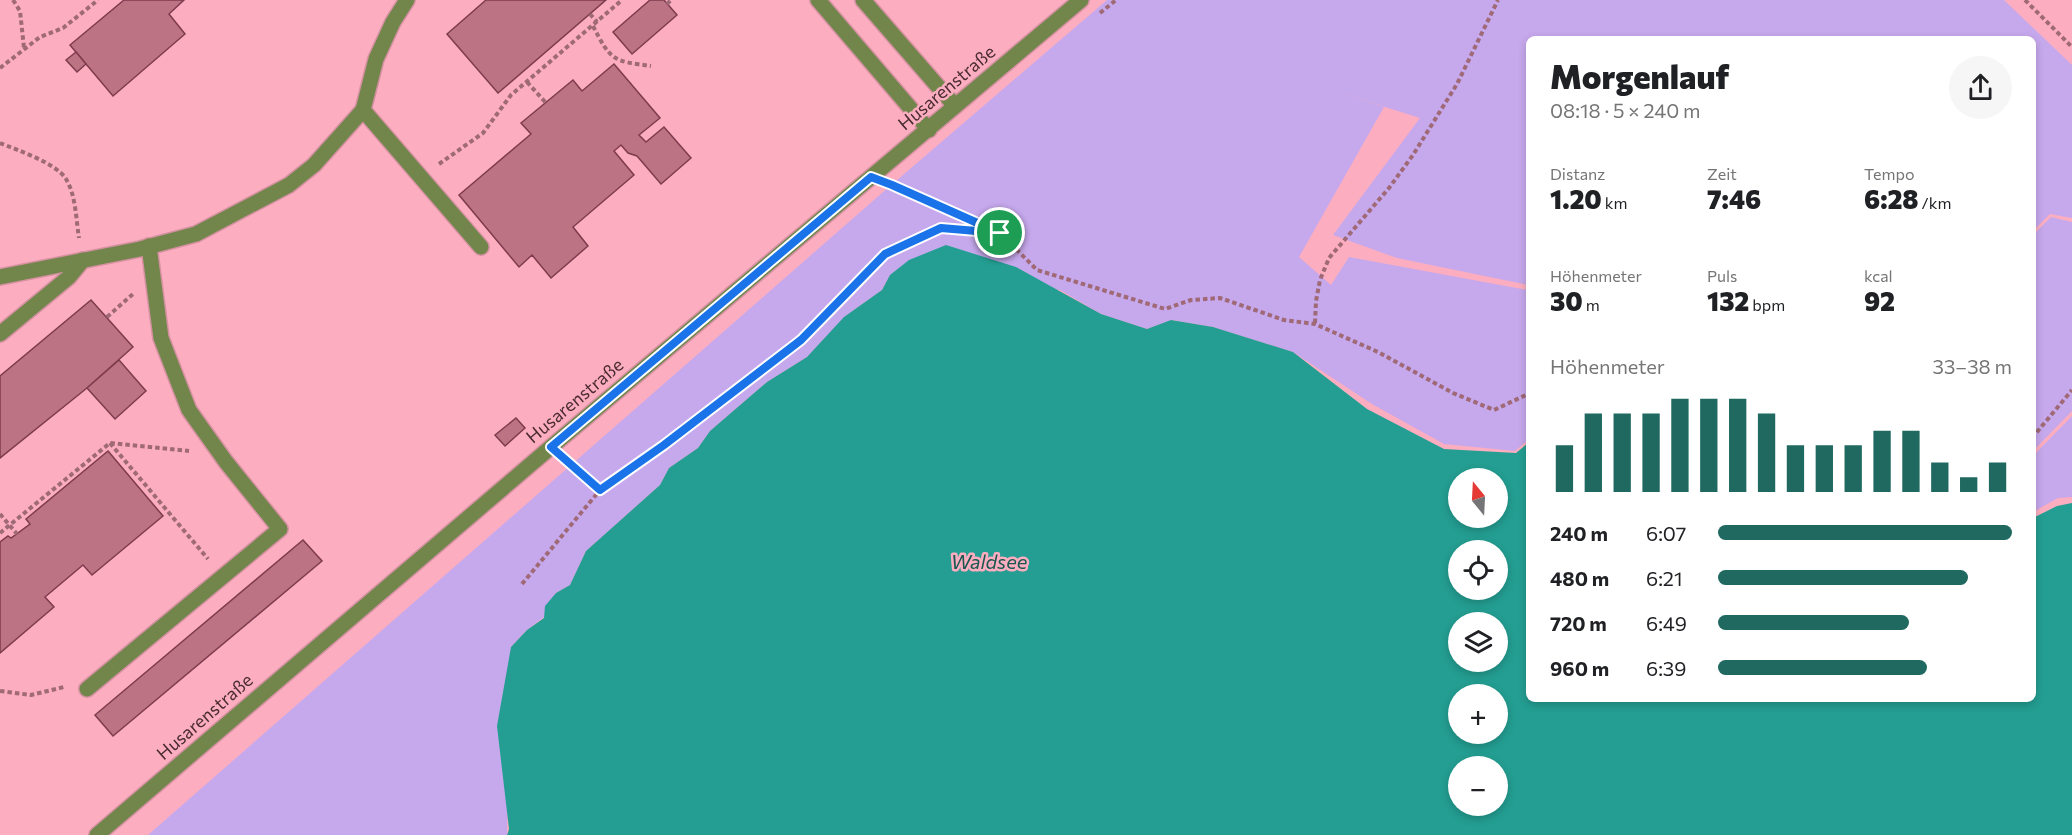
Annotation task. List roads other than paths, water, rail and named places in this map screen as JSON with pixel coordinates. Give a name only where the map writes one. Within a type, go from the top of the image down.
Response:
[{"type":"street","points":[[0,277],[196,234],[289,185],[314,165],[363,110],[376,59],[393,22],[407,0]]},
{"type":"street","points":[[818,0],[929,130]]},
{"type":"street","points":[[863,0],[955,106]]},
{"type":"street","name":"Husarenstraße","points":[[97,835],[551,447],[1081,0]]},
{"type":"street","points":[[363,110],[481,247]]},
{"type":"street","points":[[87,689],[280,530],[189,410],[161,338],[149,246]]},
{"type":"street","points":[[0,334],[69,277],[83,260]]},
{"type":"water","name":"Waldsee","points":[[946,245],[1016,267],[1101,314],[1147,329],[1171,320],[1213,327],[1293,352],[1367,409],[1444,449],[1516,453],[1526,445],[1526,702],[2036,702],[2036,516],[2057,506],[2072,503],[2072,835],[507,835],[509,829],[497,726],[511,647],[527,630],[544,618],[545,606],[556,593],[570,585],[586,551],[660,485],[669,468],[698,448],[710,431],[767,382],[807,357],[844,317],[882,290],[890,275],[909,260]]}]
